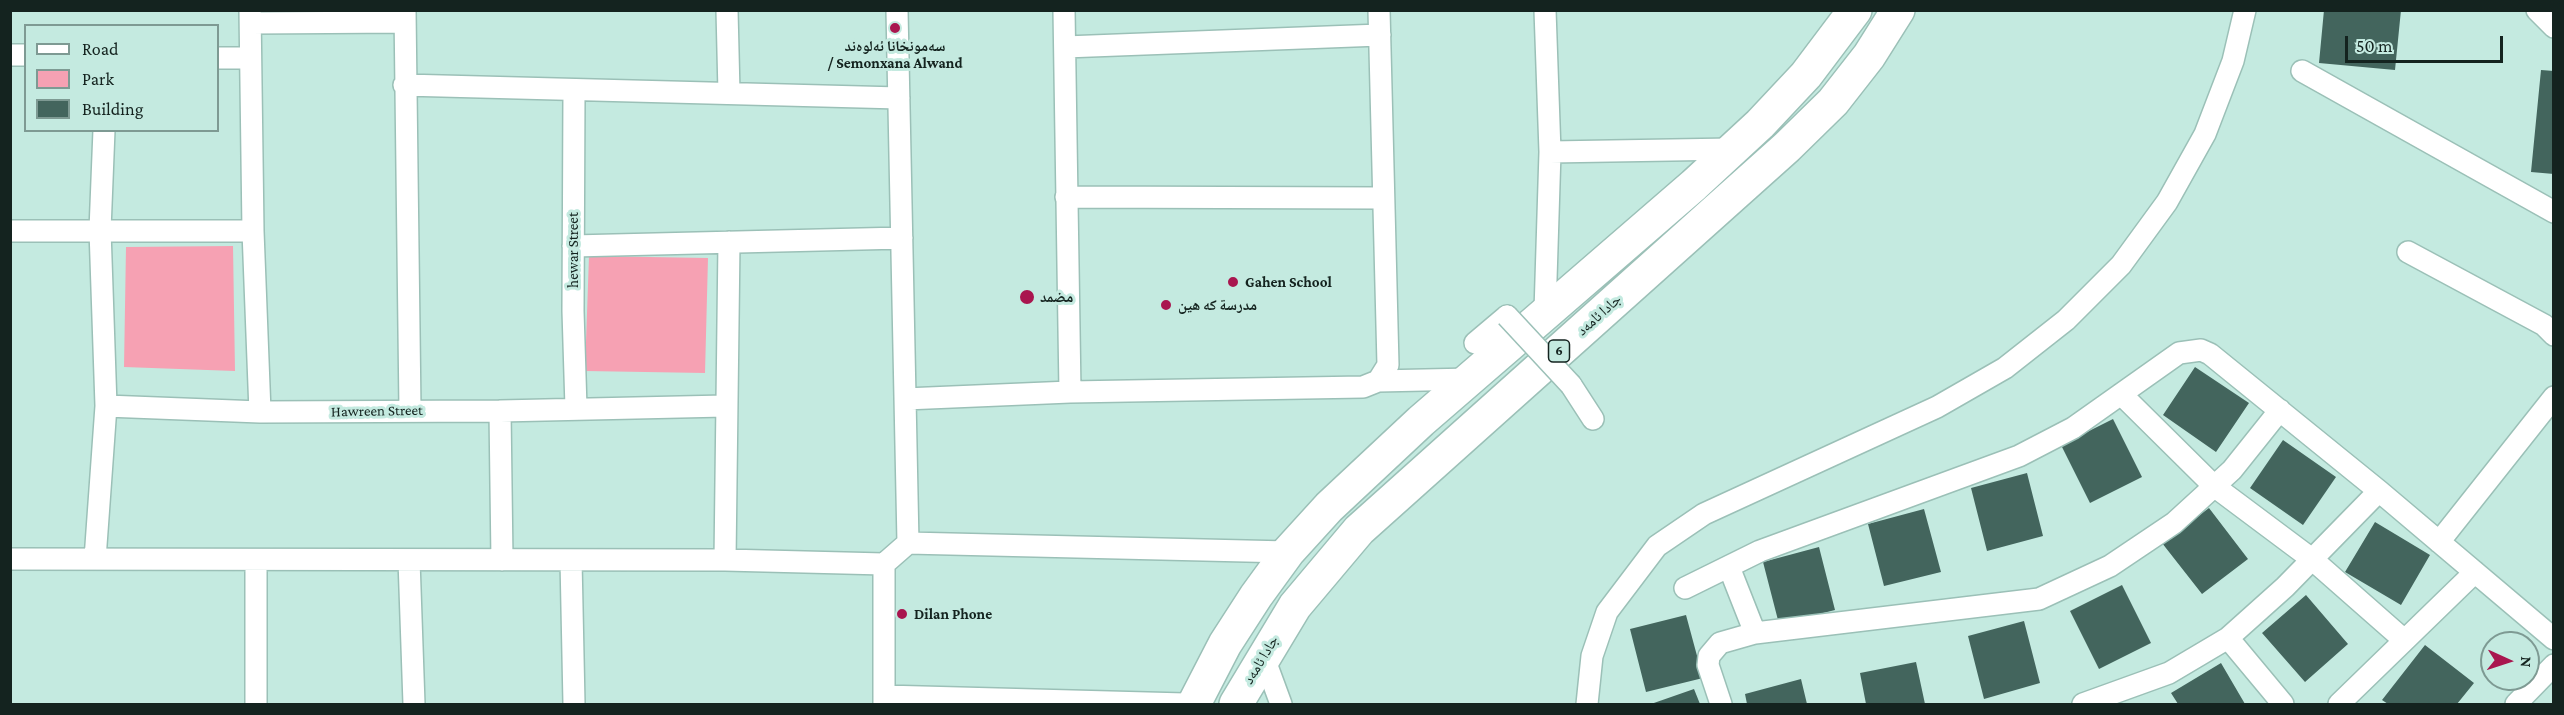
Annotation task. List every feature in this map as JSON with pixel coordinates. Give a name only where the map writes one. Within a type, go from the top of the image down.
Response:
[{"type":"main road","points":[[1194,705],[1225,644],[1288,552],[1360,477],[1471,380],[1545,311],[1732,149],[1806,75],[1855,10]]},
{"type":"main road","name":"جادا ئامەد","points":[[1236,705],[1263,655],[1295,606],[1359,530],[1787,147],[1833,102],[1869,56],[1899,10]]},
{"type":"street","points":[[727,10],[729,93]]},
{"type":"street","points":[[897,10],[908,543]]},
{"type":"street","points":[[1064,10],[1070,392]]},
{"type":"street","points":[[1378,381],[1388,365],[1379,10]]},
{"type":"street","points":[[1545,10],[1551,152],[1545,311]]},
{"type":"street","points":[[1587,705],[1592,656],[1607,612],[1656,546],[1704,514],[1937,407],[2005,368],[2066,320],[2121,265],[2167,202],[2205,134],[2233,61],[2245,10]]},
{"type":"street","points":[[2537,10],[2553,27]]},
{"type":"street","points":[[261,412],[253,231],[250,17],[405,16],[404,86],[410,410]]},
{"type":"street","points":[[1065,47],[1380,35]]},
{"type":"street","points":[[219,58],[250,58]]},
{"type":"street","points":[[2302,71],[2553,212]]},
{"type":"street","points":[[404,86],[574,92],[729,93],[899,98]]},
{"type":"street","name":"hewar Street","points":[[574,92],[573,246],[576,408]]},
{"type":"street","points":[[95,559],[105,406],[100,230],[104,132]]},
{"type":"street","points":[[1551,152],[1732,149]]},
{"type":"street","points":[[1066,197],[1382,198]]},
{"type":"street","points":[[10,231],[253,231]]},
{"type":"street","points":[[573,246],[902,238]]},
{"type":"street","points":[[725,560],[725,406],[729,242]]},
{"type":"street","points":[[2408,252],[2544,325],[2553,336]]},
{"type":"street","points":[[1475,343],[1507,316],[1571,385],[1593,419]]},
{"type":"street","points":[[1685,588],[1760,551],[2019,456],[2073,428],[2179,353],[2201,350],[2210,354],[2379,491],[2553,639]]},
{"type":"street","points":[[905,399],[1070,392],[1363,387],[1378,381],[1471,380]]},
{"type":"street","points":[[2121,394],[2214,486],[2313,560],[2404,640]]},
{"type":"street","points":[[2439,542],[2553,397]]},
{"type":"street","name":"Hawreen Street","points":[[105,406],[261,412],[500,411],[725,406]]},
{"type":"street","points":[[1721,705],[1708,665],[1709,656],[1720,643],[1755,633],[2039,599],[2110,566],[2174,523],[2232,470],[2280,410]]},
{"type":"street","points":[[500,411],[502,560]]},
{"type":"street","points":[[2083,705],[2169,673],[2228,638],[2313,560],[2379,491]]},
{"type":"street","points":[[10,559],[725,560],[884,564],[908,543],[1288,552]]},
{"type":"street","points":[[256,560],[256,705]]},
{"type":"street","points":[[409,560],[414,705]]},
{"type":"street","points":[[571,560],[574,705]]},
{"type":"street","points":[[884,564],[884,700],[1185,705]]},
{"type":"street","points":[[1729,567],[1755,633]]},
{"type":"street","points":[[2339,705],[2475,572]]},
{"type":"street","points":[[2228,638],[2283,705]]},
{"type":"street","points":[[1263,655],[1281,705]]},
{"type":"street","points":[[2516,705],[2553,665]]},
{"type":"green space","points":[[233,246],[235,371],[124,367],[126,247]]},
{"type":"green space","points":[[589,256],[708,258],[705,373],[585,371]]},
{"type":"building","points":[[2324,10],[2401,10],[2395,70],[2319,63]]},
{"type":"building","points":[[2541,70],[2554,71],[2554,174],[2531,172]]},
{"type":"building","points":[[2195,367],[2249,403],[2216,452],[2163,415]]},
{"type":"building","points":[[2113,419],[2142,477],[2090,503],[2061,445]]},
{"type":"building","points":[[2283,440],[2336,477],[2303,525],[2250,488]]},
{"type":"building","points":[[2027,473],[2043,536],[1987,551],[1971,488]]},
{"type":"building","points":[[2209,508],[2248,559],[2202,594],[2162,543]]},
{"type":"building","points":[[1924,509],[1941,572],[1884,586],[1868,524]]},
{"type":"building","points":[[2375,522],[2430,555],[2401,605],[2345,572]]},
{"type":"building","points":[[1819,547],[1835,610],[1779,624],[1763,562]]},
{"type":"building","points":[[2122,585],[2151,643],[2099,669],[2070,611]]},
{"type":"building","points":[[2306,595],[2348,644],[2305,682],[2262,633]]},
{"type":"building","points":[[1686,615],[1703,678],[1646,692],[1630,629]]},
{"type":"building","points":[[2024,621],[2040,683],[1984,699],[1968,636]]},
{"type":"building","points":[[2425,645],[2474,683],[2457,704],[2388,704],[2382,700]]},
{"type":"building","points":[[1916,662],[1925,704],[1866,704],[1860,673]]},
{"type":"building","points":[[2221,663],[2245,704],[2178,704],[2171,693]]},
{"type":"building","points":[[1801,679],[1807,704],[1747,704],[1745,694]]},
{"type":"building","points":[[1694,689],[1700,704],[1651,704]]},
{"type":"place","name":"سەمونخانا ئەلوەند / Semonxana Alwand","points":[[895,28]]},
{"type":"place","name":"Gahen School","points":[[1233,282]]},
{"type":"place","name":"مضمد","points":[[1027,297]]},
{"type":"place","name":"مدرسة كه هين","points":[[1166,305]]},
{"type":"place","name":"Dilan Phone","points":[[902,614]]}]
